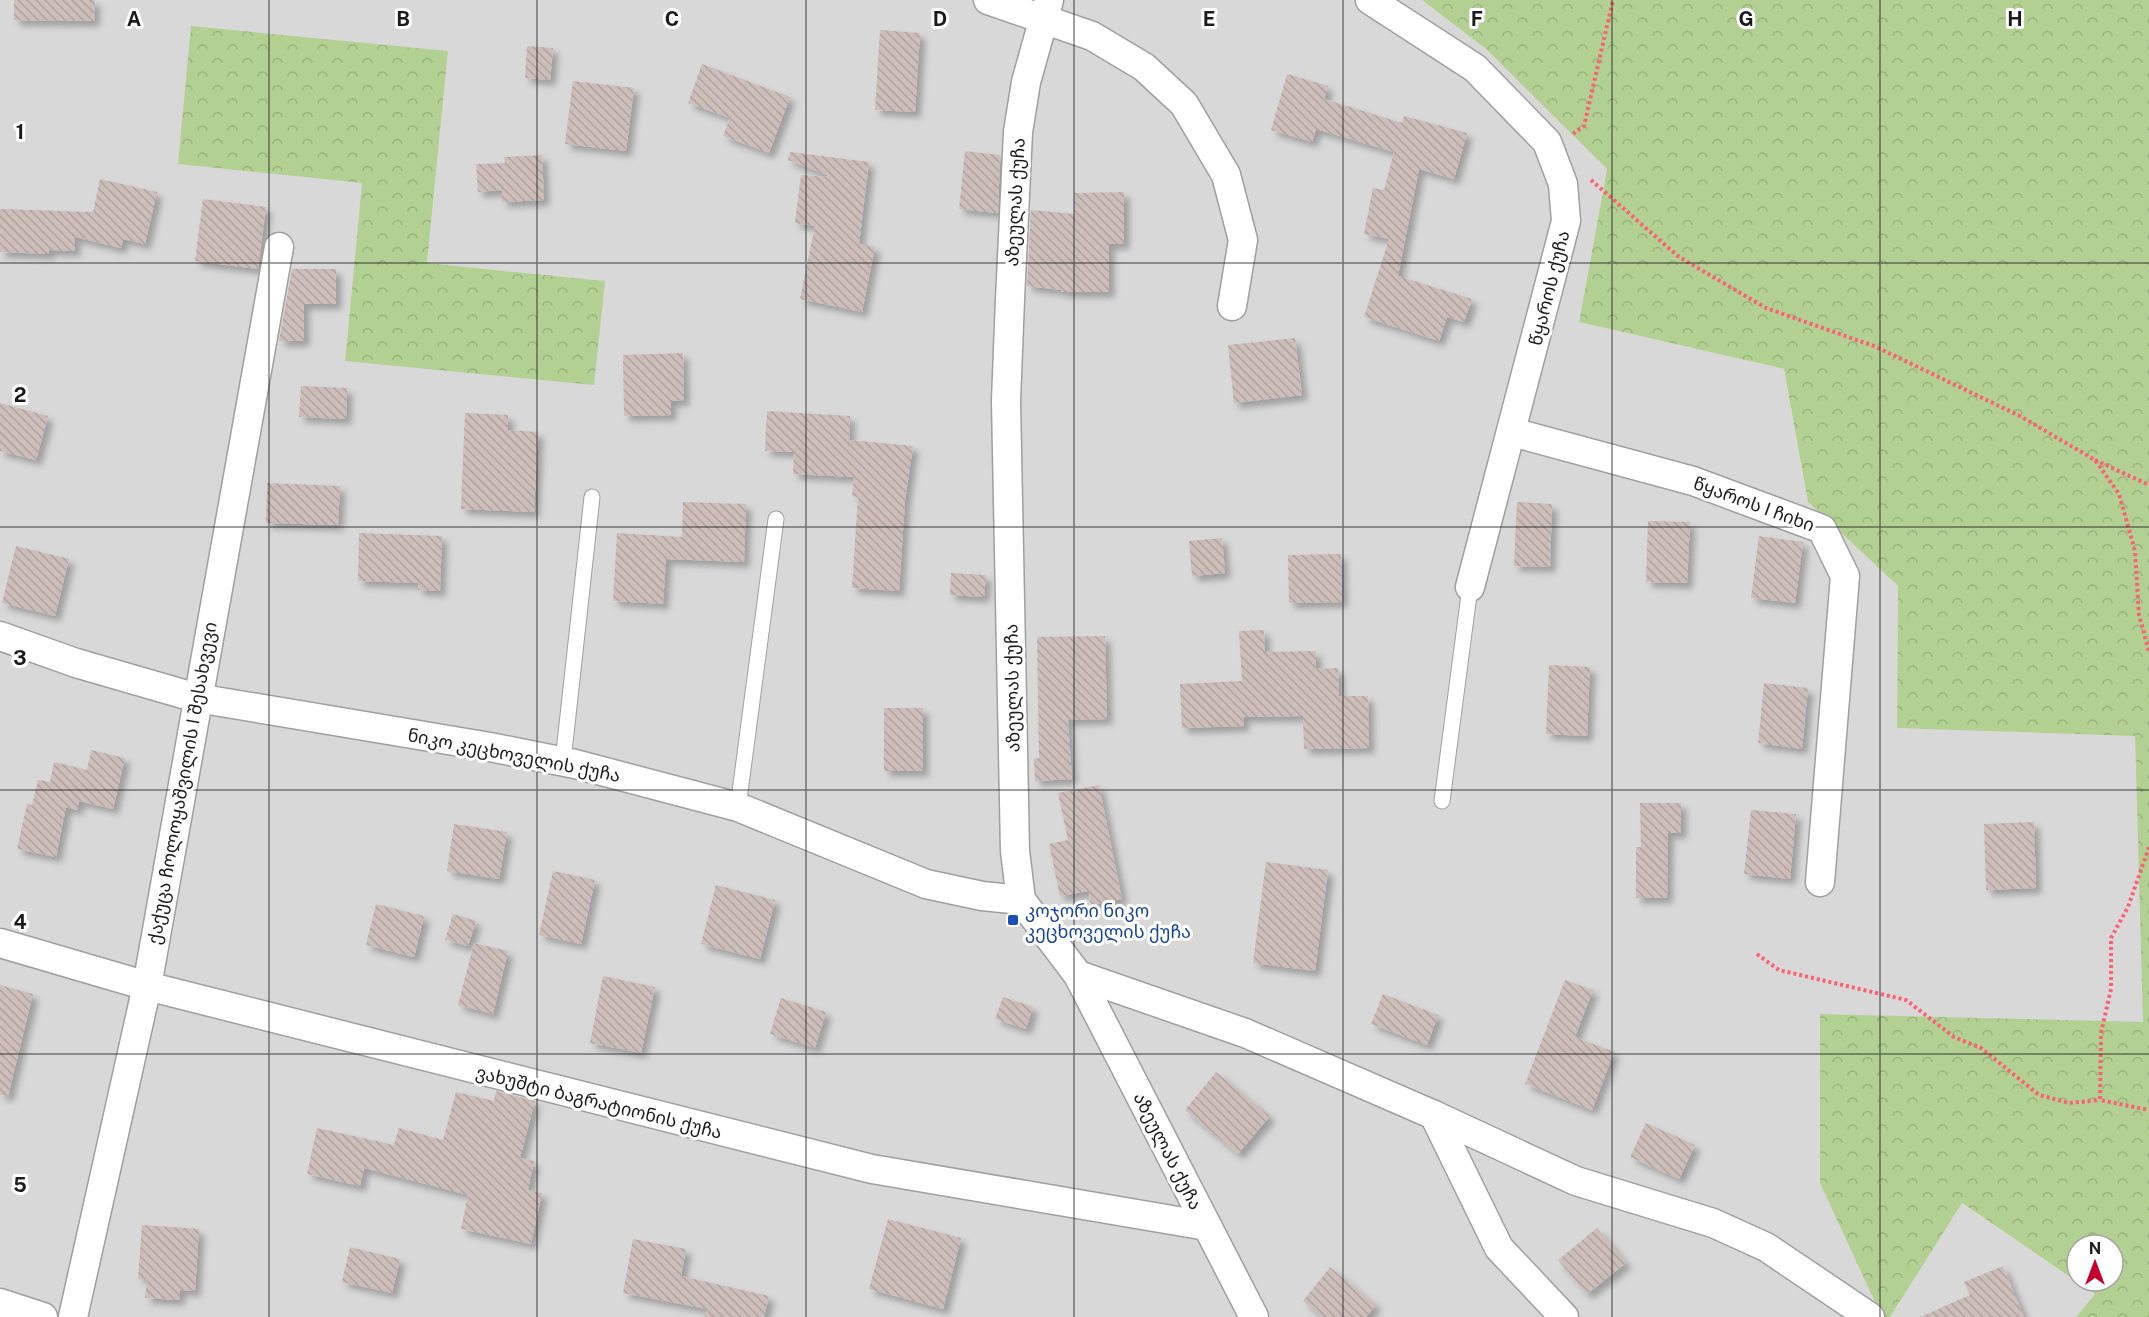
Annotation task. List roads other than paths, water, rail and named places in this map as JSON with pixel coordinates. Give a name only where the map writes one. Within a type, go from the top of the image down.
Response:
[{"type":"street","points":[[988,0],[1046,9],[1144,67],[1184,104],[1226,175],[1243,240],[1232,306]]},
{"type":"street","name":"წყაროს ქუჩა","points":[[1370,0],[1474,68],[1547,141],[1563,184],[1566,221],[1470,587]]},
{"type":"street","name":"აზეულას ქუჩა","points":[[1046,9],[1026,82],[1018,132],[1006,401],[1015,851],[1021,900],[1078,975],[1254,1317]]},
{"type":"street","name":"ქაქუცა ჩოლოყაშვილის I შესახვევი","points":[[74,1317],[147,986],[279,247]]},
{"type":"street","name":"წყაროს I ჩიხი","points":[[1512,432],[1693,480],[1822,529],[1845,576],[1820,882]]},
{"type":"street","name":"ნიკო კეცხოველის ქუჩა","points":[[0,636],[76,663],[197,698],[562,761],[738,807],[926,884],[982,896],[1021,900]]},
{"type":"street","name":"ვახუშტი ბაგრატიონის ქუჩა","points":[[0,943],[147,986],[872,1169],[1207,1226]]},
{"type":"street","points":[[1078,975],[1245,1033],[1434,1115],[1576,1181],[1713,1223],[1766,1247],[1870,1317]]},
{"type":"street","points":[[1434,1115],[1498,1248],[1564,1317]]},
{"type":"street","points":[[0,1303],[44,1317]]},
{"type":"lane","points":[[562,761],[592,497]]},
{"type":"lane","points":[[738,807],[776,519]]},
{"type":"lane","points":[[1442,801],[1470,587]]},
{"type":"place","name":"კოჯორი ნიკო კეცხოველის ქუჩა","points":[[1013,920]]}]
